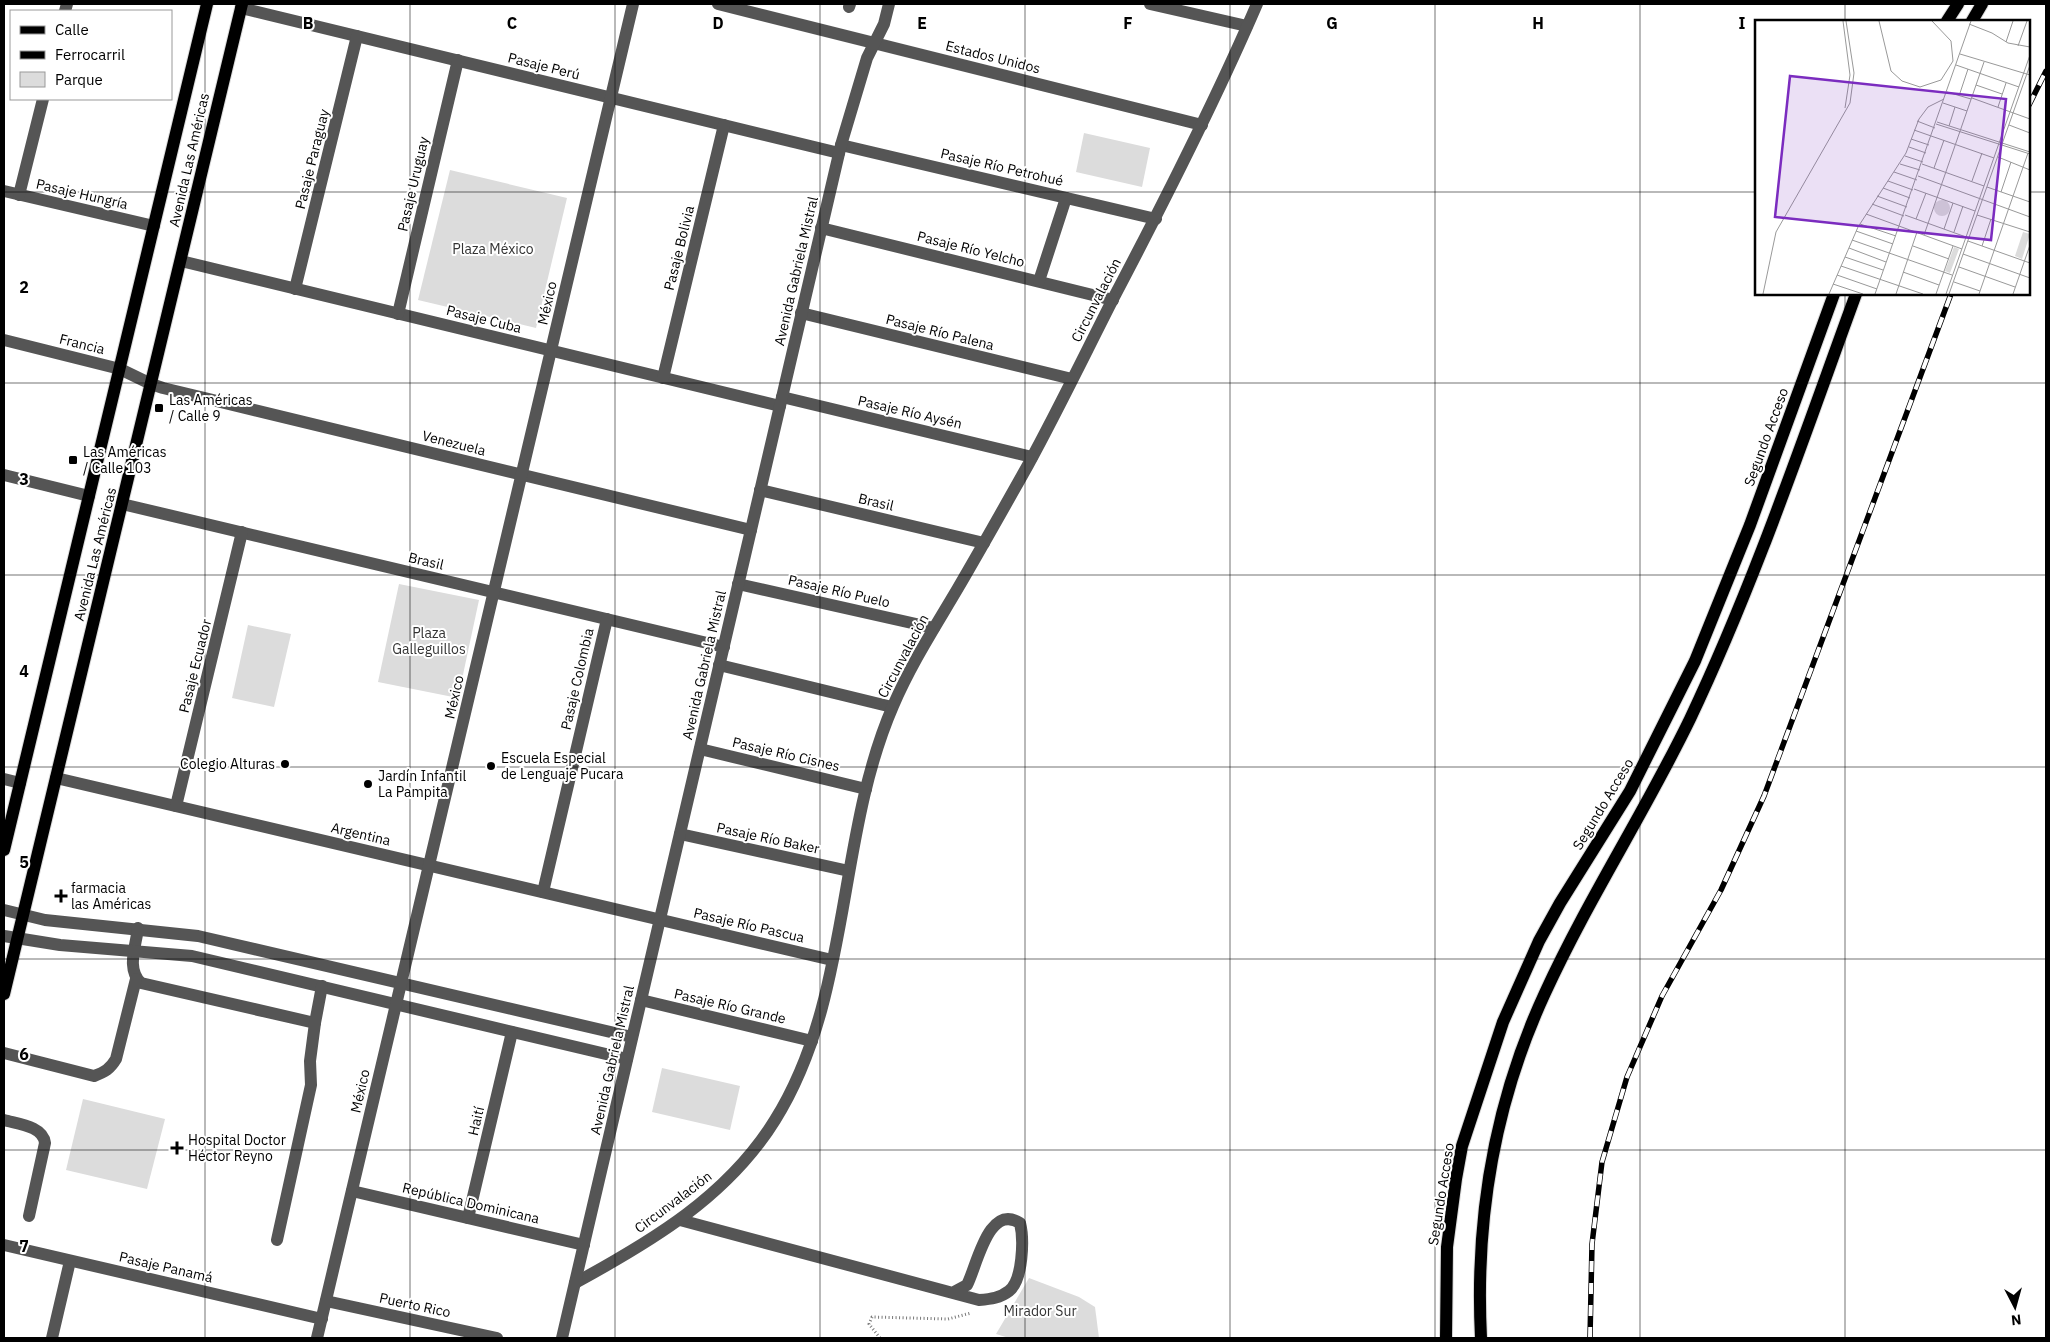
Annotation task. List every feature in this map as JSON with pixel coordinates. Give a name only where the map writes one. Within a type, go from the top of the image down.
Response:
[{"type":"main road","name":"Avenida Las Américas","points":[[4,850],[207,4]]},
{"type":"main road","points":[[1948,20],[1958,4]]},
{"type":"main road","points":[[1973,20],[1982,4]]},
{"type":"main road","name":"Avenida Las Américas","points":[[4,994],[242,6]]},
{"type":"main road","name":"Segundo Acceso","points":[[1446,1338],[1447,1246],[1462,1146],[1503,1022],[1539,942],[1560,904],[1630,791],[1695,661],[1750,525],[1834,295]]},
{"type":"main road","points":[[1481,1338],[1480,1270],[1486,1191],[1502,1111],[1517,1064],[1544,994],[1562,956],[1667,764],[1712,670],[1760,555],[1856,295]]},
{"type":"street","name":"México","points":[[317,1338],[633,4]]},
{"type":"street","name":"Estados Unidos","points":[[718,4],[1202,125]]},
{"type":"street","name":"Avenida Gabriela Mistral","points":[[562,1338],[840,149],[873,43],[884,24],[889,4]]},
{"type":"street","points":[[1150,4],[1247,26]]},
{"type":"street","name":"Circunvalación","points":[[575,1283],[631,1252],[680,1220],[723,1184],[759,1144],[790,1094],[812,1041],[832,960],[866,789],[892,708],[904,680],[1032,457],[1156,219],[1202,125],[1257,4]]},
{"type":"street","name":"Pasaje Perú","points":[[242,6],[357,36],[724,125],[840,149]]},
{"type":"street","name":"Pasaje Paraguay","points":[[296,289],[357,36]]},
{"type":"street","name":"Pasaje Uruguay","points":[[398,314],[458,60]]},
{"type":"street","points":[[19,194],[43,100]]},
{"type":"street","name":"Pasaje Bolivia","points":[[663,378],[724,125]]},
{"type":"street","name":"Pasaje Río Petrohué","points":[[840,149],[1156,219]]},
{"type":"street","name":"Pasaje Hungría","points":[[4,191],[154,226]]},
{"type":"street","points":[[1039,281],[1066,198]]},
{"type":"street","name":"Pasaje Río Yelcho","points":[[821,228],[1113,300]]},
{"type":"street","name":"Pasaje Cuba","points":[[181,261],[663,378],[781,402]]},
{"type":"street","name":"Pasaje Río Palena","points":[[801,313],[1072,379]]},
{"type":"street","name":"Francia","points":[[4,340],[120,369],[151,384]]},
{"type":"street","name":"Venezuela","points":[[151,384],[751,530]]},
{"type":"street","name":"Pasaje Río Aysén","points":[[781,402],[1032,457]]},
{"type":"street","points":[[4,475],[89,496]]},
{"type":"street","name":"Brasil","points":[[760,490],[984,543]]},
{"type":"street","name":"Brasil","points":[[122,504],[724,646]]},
{"type":"street","name":"Pasaje Ecuador","points":[[176,806],[242,532]]},
{"type":"street","name":"Pasaje Río Puelo","points":[[738,584],[934,628]]},
{"type":"street","name":"Pasaje Colombia","points":[[543,892],[607,619]]},
{"type":"street","points":[[720,665],[892,708]]},
{"type":"street","name":"Pasaje Río Cisnes","points":[[700,749],[866,789]]},
{"type":"street","name":"Argentina","points":[[56,778],[660,919]]},
{"type":"street","points":[[4,779],[20,783]]},
{"type":"street","name":"Pasaje Río Baker","points":[[680,834],[849,871]]},
{"type":"street","points":[[4,910],[45,920],[138,928],[198,936],[632,1037]]},
{"type":"street","name":"Pasaje Río Pascua","points":[[660,919],[832,960]]},
{"type":"street","points":[[138,928],[132,969],[136,979],[147,986],[315,1023]]},
{"type":"street","points":[[4,936],[76,946],[192,956],[627,1059]]},
{"type":"street","points":[[4,1053],[94,1076],[103,1073],[110,1069],[116,1059],[136,979]]},
{"type":"street","points":[[277,1240],[311,1085],[310,1061],[322,986]]},
{"type":"street","name":"Pasaje Río Grande","points":[[641,1000],[812,1041]]},
{"type":"street","name":"Haití","points":[[468,1218],[512,1032]]},
{"type":"street","points":[[4,1120],[40,1131],[46,1143],[29,1216]]},
{"type":"street","name":"República Dominicana","points":[[352,1190],[584,1245]]},
{"type":"street","points":[[680,1220],[979,1300],[997,1298],[1011,1290],[1022,1259],[1023,1235],[1020,1223],[1012,1219],[1004,1219],[996,1223],[984,1238],[967,1285],[954,1292]]},
{"type":"street","name":"Pasaje Panamá","points":[[4,1245],[322,1319]]},
{"type":"street","points":[[52,1338],[70,1261]]},
{"type":"street","name":"Puerto Rico","points":[[326,1301],[440,1332],[497,1338]]},
{"type":"path","points":[[880,1338],[869,1324],[872,1317],[948,1319],[971,1313],[979,1300]]},
{"type":"green space","points":[[1084,133],[1150,148],[1142,187],[1076,172]]},
{"type":"green space","name":"Plaza México","points":[[450,170],[567,198],[536,328],[418,300]]},
{"type":"green space","name":"Plaza Galleguillos","points":[[399,584],[479,600],[458,698],[378,682]]},
{"type":"green space","points":[[248,625],[291,634],[274,707],[232,698]]},
{"type":"green space","points":[[662,1068],[740,1086],[730,1130],[652,1112]]},
{"type":"green space","points":[[83,1099],[165,1119],[147,1189],[66,1170]]},
{"type":"green space","name":"Mirador Sur","points":[[1029,1278],[1079,1297],[1095,1307],[1099,1338],[1009,1338],[996,1334]]},
{"type":"railway","points":[[2030,103],[2046,71]]},
{"type":"railway","points":[[1590,1338],[1592,1244],[1602,1162],[1627,1077],[1662,996],[1721,890],[1764,796],[1951,295]]},
{"type":"place","name":"Las Américas / Calle 9","points":[[159,408]]},
{"type":"place","name":"Las Américas / Calle 103","points":[[73,460]]},
{"type":"place","name":"Colegio Alturas","points":[[285,764]]},
{"type":"place","name":"Escuela Especial de Lenguaje Pucara","points":[[491,766]]},
{"type":"place","name":"Jardín Infantil La Pampita","points":[[368,784]]},
{"type":"place","name":"farmacia las Américas","points":[[61,896]]},
{"type":"place","name":"Hospital Doctor Héctor Reyno","points":[[177,1148]]}]
